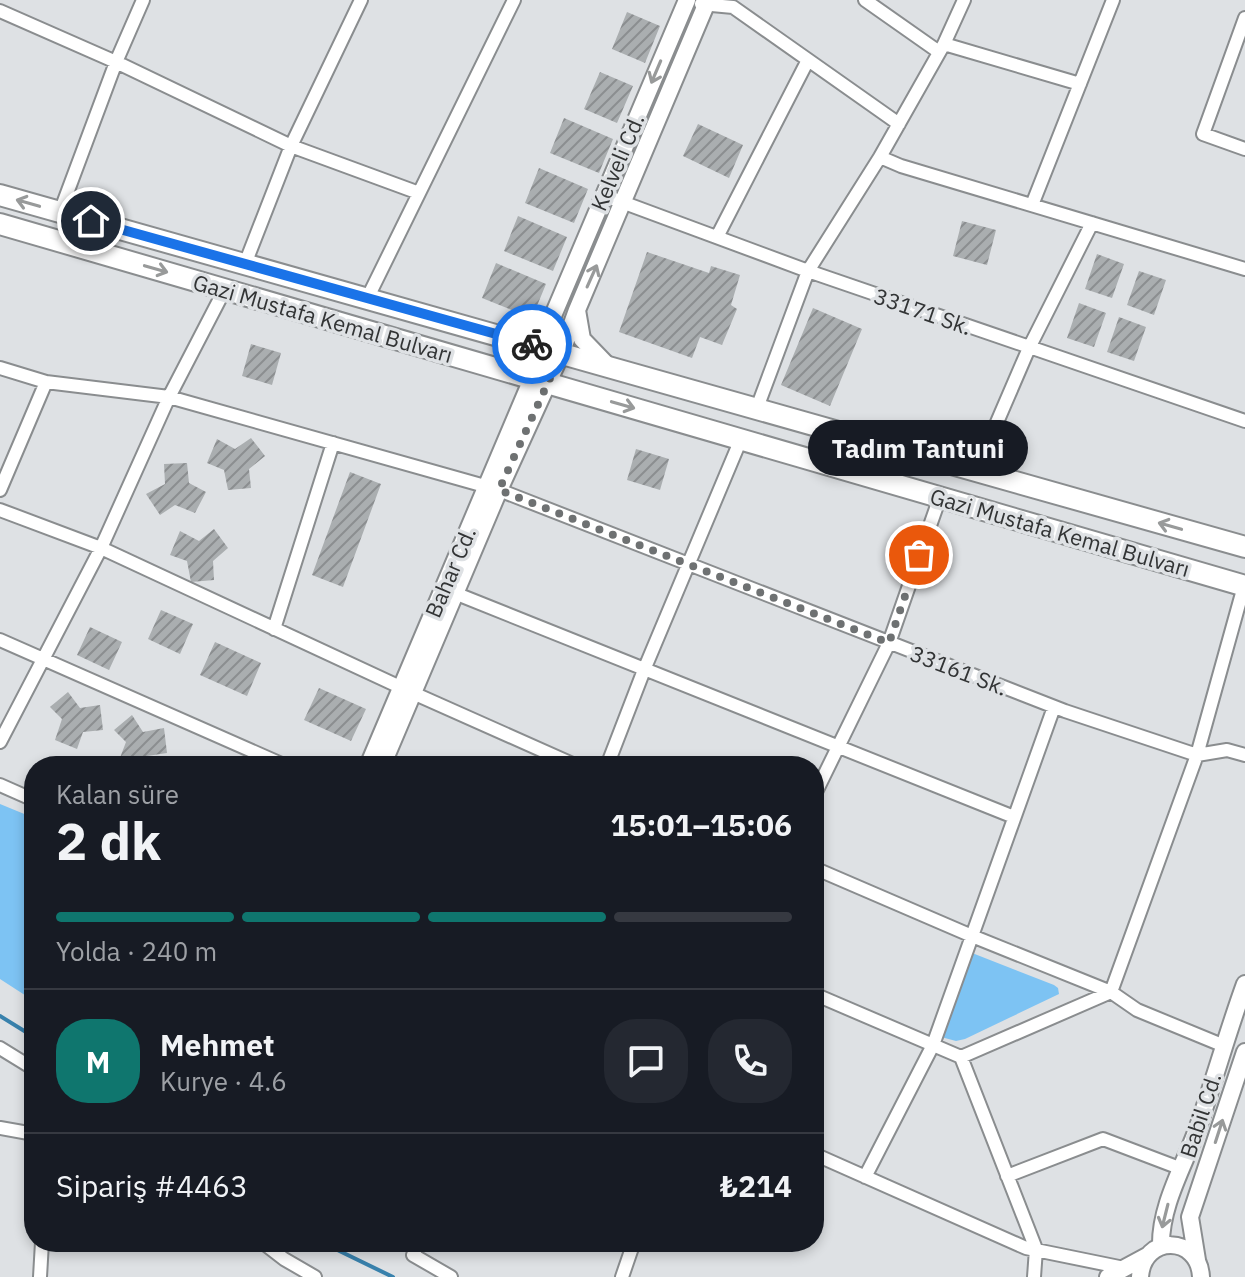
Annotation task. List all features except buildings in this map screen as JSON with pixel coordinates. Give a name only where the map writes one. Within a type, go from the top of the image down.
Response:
[{"type":"highway","name":"Gazi Mustafa Kemal Bulvarı","points":[[0,195],[1245,547]]},
{"type":"highway","name":"Gazi Mustafa Kemal Bulvarı","points":[[0,224],[1244,586]]},
{"type":"street","points":[[60,212],[116,62],[143,0]]},
{"type":"street","points":[[245,264],[291,146],[361,0]]},
{"type":"street","points":[[367,299],[514,0]]},
{"type":"street","points":[[865,0],[942,48],[1080,84]]},
{"type":"street","points":[[757,408],[808,271],[899,124],[942,48],[964,0]]},
{"type":"street","points":[[1032,205],[1113,0]]},
{"type":"street","points":[[684,1],[733,7],[899,124]]},
{"type":"street","name":"Kelveli Cd.","points":[[552,350],[549,325],[684,1]]},
{"type":"street","name":"Kelveli Cd.","points":[[540,381],[552,350],[571,330],[707,2]]},
{"type":"street","points":[[0,11],[116,62],[291,146],[419,193]]},
{"type":"street","points":[[1245,18],[1203,134],[1245,149]]},
{"type":"street","points":[[717,237],[808,60]]},
{"type":"street","points":[[880,157],[901,166],[1245,269]]},
{"type":"street","name":"33171 Sk.","points":[[603,195],[808,271],[1245,421]]},
{"type":"street","points":[[976,471],[1029,348],[1092,223]]},
{"type":"street","points":[[0,742],[101,548],[169,397],[225,289]]},
{"type":"street","points":[[577,310],[582,339],[609,367]]},
{"type":"street","points":[[549,325],[571,330]]},
{"type":"street","name":"33161 Sk.","points":[[0,368],[46,382],[169,397],[493,488],[1054,707],[1197,755],[1227,750],[1245,755]]},
{"type":"street","name":"Bahar Cd.","points":[[385,756],[407,690],[540,381]]},
{"type":"street","points":[[0,490],[46,382]]},
{"type":"street","points":[[611,756],[741,439]]},
{"type":"street","points":[[274,629],[333,443]]},
{"type":"street","name":"Bahar Cd.","points":[[373,756],[457,594],[493,488]]},
{"type":"street","points":[[824,774],[889,643],[940,497]]},
{"type":"street","points":[[0,510],[101,548],[555,756]]},
{"type":"street","points":[[961,1057],[1111,992],[1197,755],[1244,586]]},
{"type":"street","points":[[457,594],[1014,817]]},
{"type":"street","points":[[0,640],[263,756]]},
{"type":"street","points":[[865,1177],[933,1045],[1054,707]]},
{"type":"street","points":[[0,785],[24,796]]},
{"type":"street","points":[[824,872],[1111,992],[1137,1010],[1222,1045]]},
{"type":"street","name":"Babil Cd.","points":[[1161,1246],[1165,1211],[1201,1118],[1222,1045],[1245,984]]},
{"type":"street","points":[[824,998],[961,1057],[1036,1249],[1034,1277]]},
{"type":"street","points":[[0,1048],[24,1063]]},
{"type":"street","name":"Babil Cd.","points":[[1202,1271],[1190,1217],[1245,1052]]},
{"type":"street","points":[[0,1128],[24,1132]]},
{"type":"street","points":[[1007,1176],[1103,1139],[1182,1169]]},
{"type":"street","points":[[824,1159],[1026,1248],[1124,1268]]},
{"type":"street","points":[[1108,1277],[1161,1246],[1182,1247],[1202,1271]]},
{"type":"street","points":[[40,1277],[41,1252]]},
{"type":"street","points":[[275,1252],[315,1277]]},
{"type":"street","points":[[414,1252],[413,1255],[451,1277]]},
{"type":"street","points":[[622,1277],[630,1252]]},
{"type":"street","points":[[1140,1277],[1147,1256]]},
{"type":"shaded area","points":[[0,804],[24,814],[24,995],[0,979]]},
{"type":"shaded area","points":[[967,951],[1054,985],[1059,994],[965,1039],[956,1041],[941,1037]]},
{"type":"waterway","points":[[0,1016],[24,1031]]},
{"type":"waterway","points":[[342,1252],[393,1277]]},
{"type":"way so far","points":[[532,344],[561,354],[499,490],[889,643],[919,555]]},
{"type":"place","name":"Tadım Tantuni","points":[[919,555]]},
{"type":"route","points":[[91,221],[532,344]]}]
